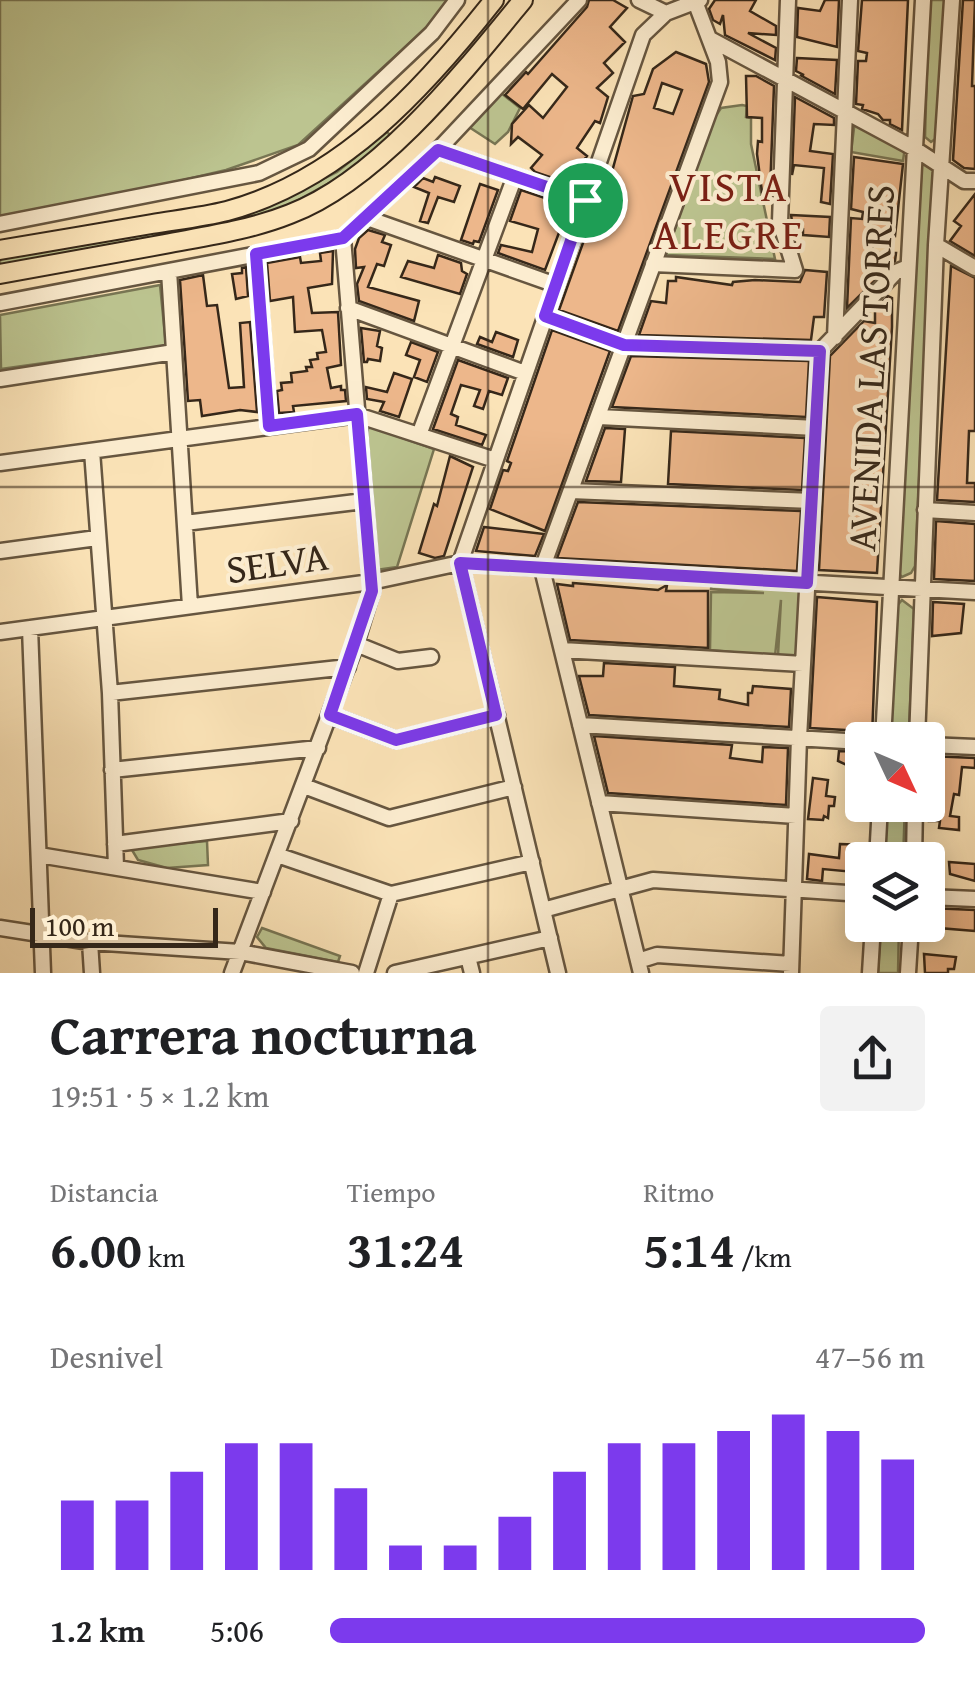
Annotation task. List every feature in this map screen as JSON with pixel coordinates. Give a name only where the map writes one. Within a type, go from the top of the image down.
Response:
[{"type":"main road","points":[[0,250],[227,211],[306,179],[331,165],[381,123],[422,83],[494,0]]},
{"type":"main road","points":[[0,274],[233,232],[292,214],[344,185],[390,147],[486,46],[523,0]]},
{"type":"street","points":[[0,224],[259,173],[310,149],[432,34],[457,0]]},
{"type":"street","points":[[0,303],[343,238],[438,150],[579,0]]},
{"type":"street","points":[[638,0],[666,13]]},
{"type":"street","points":[[653,264],[795,270],[780,222],[788,0]]},
{"type":"street","points":[[835,337],[850,0]]},
{"type":"street","name":"AVENIDA LAS TORRES","points":[[884,722],[922,0]]},
{"type":"street","name":"AVENIDA LAS TORRES","points":[[918,722],[936,245],[952,0]]},
{"type":"street","points":[[558,973],[460,563],[643,35],[666,13],[698,2],[718,62],[720,82],[542,568],[639,967],[657,955],[713,966],[791,969],[798,738],[820,351],[896,272],[908,268]]},
{"type":"street","points":[[710,40],[970,181],[938,209]]},
{"type":"street","points":[[438,150],[585,200]]},
{"type":"street","points":[[420,435],[515,176]]},
{"type":"street","points":[[367,218],[556,285]]},
{"type":"street","points":[[232,973],[348,667],[372,591],[343,238]]},
{"type":"street","points":[[936,245],[975,268]]},
{"type":"street","points":[[256,254],[269,426]]},
{"type":"street","points":[[169,271],[190,606]]},
{"type":"street","points":[[348,308],[526,373]]},
{"type":"street","points":[[545,316],[624,345],[820,351]]},
{"type":"street","points":[[0,379],[174,352]]},
{"type":"street","points":[[0,463],[357,414],[496,460]]},
{"type":"street","points":[[598,417],[816,428]]},
{"type":"street","points":[[92,450],[110,693],[116,867]]},
{"type":"street","points":[[570,491],[812,501]]},
{"type":"street","points":[[185,524],[364,501]]},
{"type":"street","points":[[925,510],[975,513]]},
{"type":"street","points":[[0,551],[97,538]]},
{"type":"street","name":"SELVA","points":[[0,632],[371,582],[460,563],[975,592]]},
{"type":"street","points":[[30,628],[43,973]]},
{"type":"street","points":[[356,644],[398,661],[431,657]]},
{"type":"street","points":[[562,650],[803,664]]},
{"type":"street","points":[[110,693],[348,667]]},
{"type":"street","points":[[330,715],[396,740],[496,715]]},
{"type":"street","points":[[580,725],[845,741]]},
{"type":"street","points":[[945,746],[975,748]]},
{"type":"street","points":[[112,770],[318,748]]},
{"type":"street","points":[[304,786],[390,818],[514,787]]},
{"type":"street","points":[[600,804],[796,816]]},
{"type":"street","points":[[115,844],[290,821]]},
{"type":"street","points":[[277,854],[391,894],[532,862]]},
{"type":"street","points":[[40,855],[263,892]]},
{"type":"street","points":[[543,910],[652,880],[845,893]]},
{"type":"street","points":[[366,973],[391,894]]},
{"type":"street","points":[[945,898],[975,899]]},
{"type":"street","points":[[0,928],[90,942],[240,952],[323,971],[352,973]]},
{"type":"street","points":[[395,973],[550,938]]},
{"type":"street","points":[[90,942],[92,973]]},
{"type":"street","points":[[870,973],[872,942]]},
{"type":"street","points":[[908,973],[910,942]]},
{"type":"street","points":[[468,956],[472,973]]},
{"type":"green space","points":[[0,0],[449,0],[436,19],[298,145],[226,170],[0,223]]},
{"type":"green space","points":[[929,0],[948,0],[938,137],[931,142],[925,137]]},
{"type":"green space","points":[[501,93],[520,108],[508,132],[495,144],[469,127]]},
{"type":"green space","points":[[747,106],[746,117],[751,118],[751,144],[775,259],[666,255],[680,214],[678,203],[692,183],[704,134],[721,108]]},
{"type":"green space","points":[[855,120],[905,147],[903,161],[851,152]]},
{"type":"green space","points":[[387,132],[392,137],[340,177],[273,214],[0,266],[0,259],[262,210],[337,172]]},
{"type":"green space","points":[[922,163],[934,164],[915,566],[902,577],[898,573]]},
{"type":"green space","points":[[160,285],[166,346],[1,369],[0,315]]},
{"type":"green space","points":[[369,426],[434,449],[397,567],[376,570],[364,441]]},
{"type":"green space","points":[[712,581],[805,587],[800,656],[778,655],[781,600],[775,656],[710,650],[711,592],[764,593],[711,589]]},
{"type":"green space","points":[[902,600],[914,609],[909,722],[889,722],[896,607]]},
{"type":"green space","points":[[883,822],[904,822],[904,842],[881,842]]},
{"type":"green space","points":[[207,841],[208,865],[167,868],[138,860],[132,850],[139,847]]},
{"type":"green space","points":[[262,928],[340,956],[338,962],[266,948],[257,937]]},
{"type":"green space","points":[[880,942],[899,942],[898,973],[878,973]]},
{"type":"building","points":[[589,0],[613,0],[627,8],[610,27],[625,42],[604,63],[613,73],[597,88],[608,97],[600,123],[595,121],[577,148],[587,156],[579,167],[582,169],[576,186],[535,172],[531,168],[542,155],[518,137],[511,144],[512,124],[529,105],[543,118],[567,87],[552,74],[523,109],[505,95],[528,74]]},
{"type":"building","points":[[715,0],[756,0],[750,11],[776,26],[776,35],[748,33],[776,48],[775,60],[725,35],[723,15],[720,24],[713,20],[709,9]]},
{"type":"building","points":[[825,0],[839,0],[837,47],[797,37],[798,8],[820,11]]},
{"type":"building","points":[[862,0],[908,0],[902,130],[856,104],[858,61],[866,61],[867,53],[858,51]]},
{"type":"building","points":[[963,0],[975,0],[975,169],[964,168],[953,160]]},
{"type":"building","points":[[676,52],[706,64],[709,82],[618,331],[559,310],[613,168],[633,96],[644,94],[653,69]],"holes":[[[662,83],[682,90],[673,114],[654,108]]]},
{"type":"building","points":[[797,58],[837,60],[835,94],[800,75],[804,75],[796,71]]},
{"type":"building","points":[[746,76],[756,76],[774,86],[770,191],[762,192],[757,154],[758,141],[762,142],[762,118],[747,117]]},
{"type":"building","points":[[795,97],[834,118],[834,125],[814,124],[810,151],[833,154],[830,204],[821,202],[824,168],[794,165],[792,175]]},
{"type":"building","points":[[854,157],[903,164],[895,236],[874,233],[872,253],[896,253],[895,261],[847,308],[851,218],[862,219],[863,212],[851,209]]},
{"type":"building","points":[[435,177],[460,186],[454,202],[438,197],[428,223],[420,221],[429,193],[414,187],[423,178],[433,182]]},
{"type":"building","points":[[480,184],[498,190],[479,242],[473,244],[461,240]]},
{"type":"building","points":[[521,190],[569,206],[545,270],[498,253],[501,245],[532,252],[538,229],[510,221]]},
{"type":"building","points":[[975,194],[975,256],[950,241],[961,226],[954,221]]},
{"type":"building","points":[[791,215],[830,217],[829,237],[803,235],[803,229],[793,227]]},
{"type":"building","points":[[368,230],[385,235],[382,242],[391,245],[384,266],[377,264],[368,287],[419,301],[414,321],[359,301],[357,284],[364,267],[356,268],[355,249]]},
{"type":"building","points":[[333,251],[332,284],[308,288],[312,313],[338,312],[341,365],[327,368],[331,388],[341,386],[346,401],[293,406],[294,412],[279,413],[277,391],[282,390],[281,383],[292,382],[291,373],[307,371],[306,367],[312,367],[310,360],[318,359],[317,353],[326,352],[322,330],[295,332],[293,297],[270,301],[267,263],[300,257],[301,263],[321,261],[320,253]]},
{"type":"building","points":[[438,255],[461,263],[467,274],[460,294],[401,277],[408,261],[434,268]]},
{"type":"building","points":[[951,266],[975,278],[975,431],[969,431],[967,483],[975,483],[975,502],[937,500]]},
{"type":"building","points":[[246,267],[248,296],[236,299],[232,274],[242,273]]},
{"type":"building","points":[[805,270],[827,272],[824,317],[814,317],[811,340],[639,335],[651,301],[666,303],[668,281],[676,281],[676,277],[732,285],[755,280],[800,282]]},
{"type":"building","points":[[203,275],[207,306],[217,305],[229,388],[244,387],[240,323],[250,322],[257,412],[240,410],[202,416],[200,400],[188,401],[180,280]]},
{"type":"building","points":[[888,296],[892,298],[892,327],[877,573],[819,570],[830,356],[864,321],[875,323],[875,309]]},
{"type":"building","points":[[361,328],[380,331],[380,361],[364,362]]},
{"type":"building","points":[[552,330],[610,351],[545,531],[490,509],[503,470],[508,471],[511,463],[507,461]]},
{"type":"building","points":[[496,332],[518,340],[513,357],[477,344],[480,337],[492,342]]},
{"type":"building","points":[[411,342],[438,352],[427,382],[414,377],[420,360],[406,355]]},
{"type":"building","points":[[631,356],[809,361],[806,417],[612,407]]},
{"type":"building","points":[[458,360],[508,378],[502,395],[489,391],[483,409],[474,406],[480,390],[461,385],[451,414],[458,417],[456,425],[486,435],[482,445],[433,429]]},
{"type":"building","points":[[394,373],[412,379],[399,417],[380,411],[384,402],[367,399],[366,387],[387,392]]},
{"type":"building","points":[[605,428],[625,429],[621,482],[586,481]]},
{"type":"building","points":[[671,431],[805,438],[802,490],[668,484]]},
{"type":"building","points":[[450,456],[473,467],[444,556],[435,558],[419,553]]},
{"type":"building","points":[[578,502],[801,511],[797,571],[557,558]]},
{"type":"building","points":[[936,521],[975,524],[975,581],[934,579]]},
{"type":"building","points":[[484,527],[544,534],[535,556],[476,551]]},
{"type":"building","points":[[557,584],[658,590],[667,585],[666,591],[708,591],[708,648],[570,640]]},
{"type":"building","points":[[817,597],[877,602],[873,722],[845,722],[845,730],[810,728]]},
{"type":"building","points":[[933,602],[964,604],[961,633],[932,636]]},
{"type":"building","points":[[604,663],[675,667],[674,686],[720,690],[719,699],[748,705],[748,693],[752,693],[753,686],[791,689],[789,727],[589,715],[579,676],[603,676]]},
{"type":"building","points":[[594,736],[732,745],[730,758],[762,762],[763,747],[788,748],[786,805],[608,793]]},
{"type":"building","points":[[839,751],[845,751],[845,764],[838,761]]},
{"type":"building","points":[[945,757],[975,758],[975,768],[962,767],[959,795],[954,794],[950,816],[959,817],[959,830],[939,828],[940,822],[945,822]]},
{"type":"building","points":[[813,778],[828,780],[826,796],[835,797],[828,818],[824,816],[823,820],[808,819]]},
{"type":"building","points":[[840,844],[845,844],[845,871],[823,869],[822,881],[807,879],[809,854],[839,858]]},
{"type":"building","points":[[949,862],[975,864],[975,881],[950,874]]},
{"type":"building","points":[[945,909],[975,910],[975,931],[945,928]]},
{"type":"building","points":[[924,954],[956,957],[954,969],[948,969],[948,973],[925,973]]},
{"type":"district","name":"VISTA ALEGRE","points":[[729,209]]},
{"type":"route","points":[[438,150],[585,200],[545,316],[624,345],[820,351],[807,583],[460,563],[496,715],[396,740],[330,715],[372,591],[357,414],[269,426],[256,254],[343,238],[438,150]]}]
